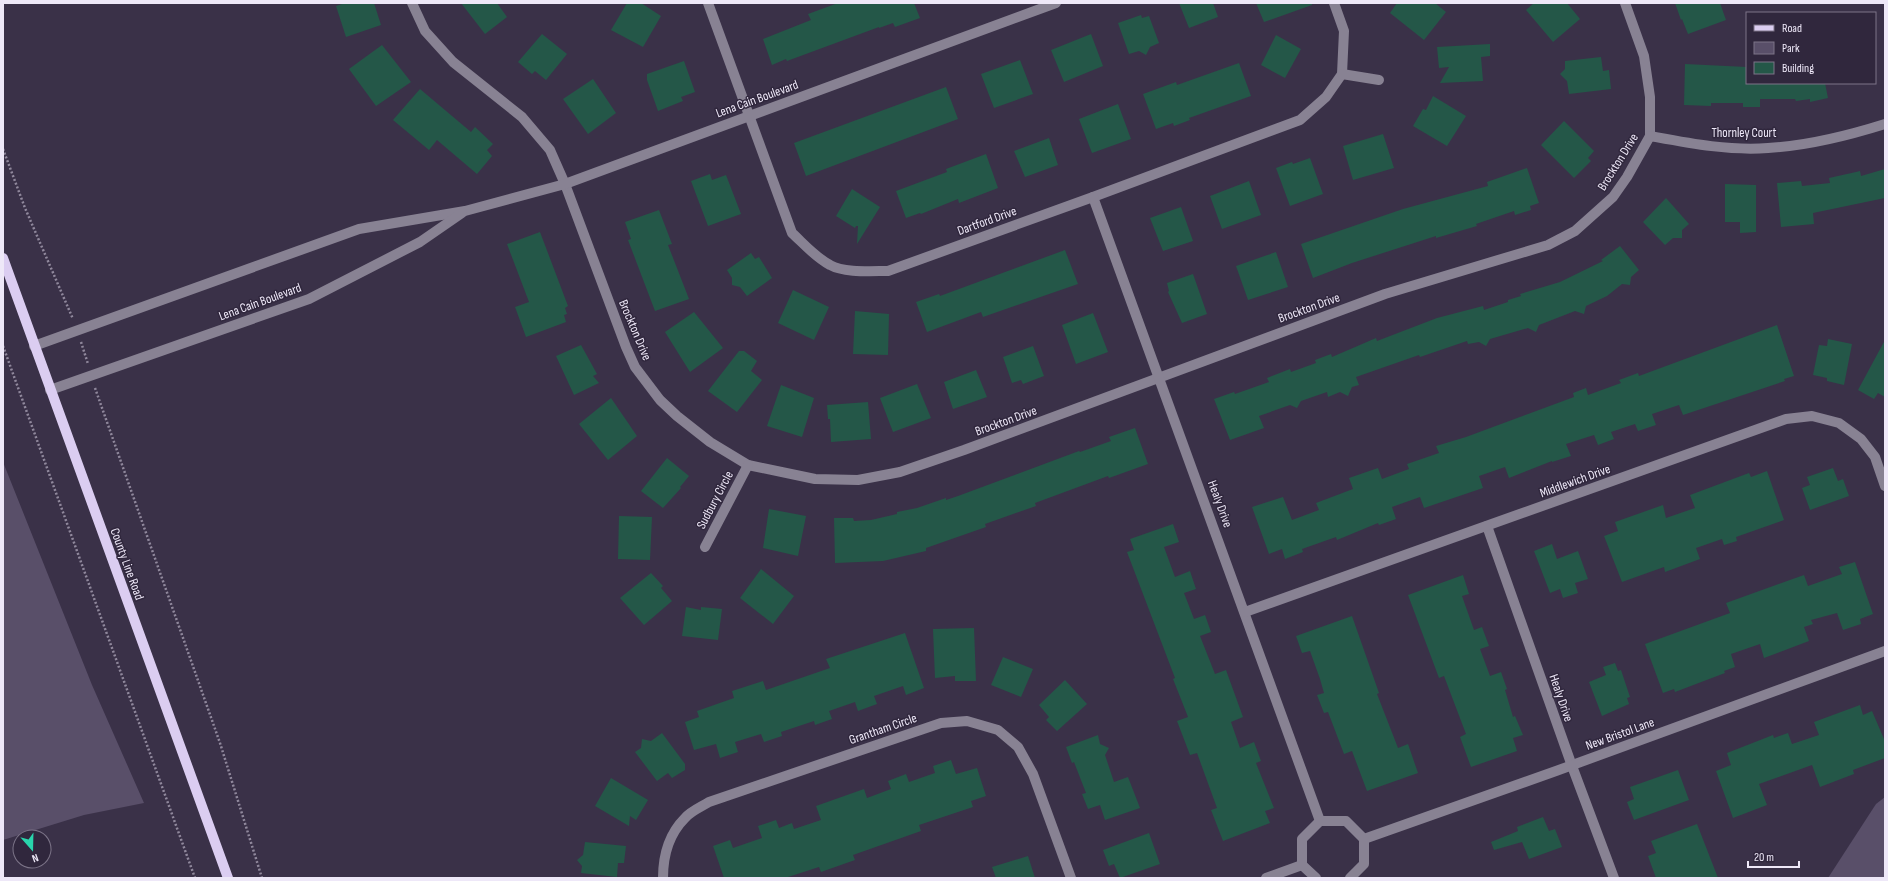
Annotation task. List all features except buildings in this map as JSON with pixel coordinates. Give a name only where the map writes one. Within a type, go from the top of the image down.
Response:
[{"type":"main road","name":"County Line Road","points":[[3,258],[228,878]]},
{"type":"street","name":"Brockton Drive","points":[[412,3],[425,31],[453,62],[522,117],[550,150],[566,184],[626,347],[635,367],[660,400],[677,416],[710,442],[748,465],[815,478],[858,480],[900,472],[1385,294],[1548,245],[1575,231],[1613,197],[1627,177],[1650,136],[1650,97],[1644,56],[1625,3]]},
{"type":"street","name":"Dartford Drive","points":[[708,3],[792,233],[810,251],[831,266],[860,271],[888,271],[1300,120],[1326,97],[1342,74]]},
{"type":"street","name":"Lena Cain Boulevard","points":[[34,346],[359,229],[465,211],[566,184],[1056,3]]},
{"type":"street","points":[[1334,3],[1344,31],[1342,74],[1379,80]]},
{"type":"street","name":"Thornley Court","points":[[1650,136],[1708,146],[1768,148],[1828,138],[1885,124]]},
{"type":"street","name":"Healy Drive","points":[[1093,197],[1320,821]]},
{"type":"street","name":"Lena Cain Boulevard","points":[[50,390],[309,299],[420,242],[465,211]]},
{"type":"street","name":"Middlewich Drive","points":[[1245,612],[1786,420],[1812,416],[1838,423],[1861,439],[1875,457],[1885,486]]},
{"type":"street","name":"Sudbury Circle","points":[[705,547],[748,465]]},
{"type":"street","name":"Healy Drive","points":[[1487,526],[1572,766],[1614,878]]},
{"type":"street","name":"New Bristol Lane","points":[[1364,839],[1572,766],[1885,651]]},
{"type":"street","name":"Grantham Circle","points":[[663,878],[663,858],[670,839],[685,817],[709,802],[941,723],[967,721],[998,730],[1018,747],[1032,774],[1071,878]]},
{"type":"street","points":[[1316,878],[1302,864],[1302,839],[1320,821],[1346,821],[1364,839],[1364,864],[1350,878]]},
{"type":"street","points":[[1266,878],[1302,864]]},
{"type":"path","points":[[3,149],[25,208],[78,331],[91,376],[220,743],[262,878]]},
{"type":"path","points":[[3,346],[194,878]]},
{"type":"green space","points":[[3,462],[92,685],[144,803],[84,815],[39,829],[12,829],[12,837],[3,840]]},
{"type":"green space","points":[[1885,797],[1885,878],[1828,878],[1876,804]]}]
